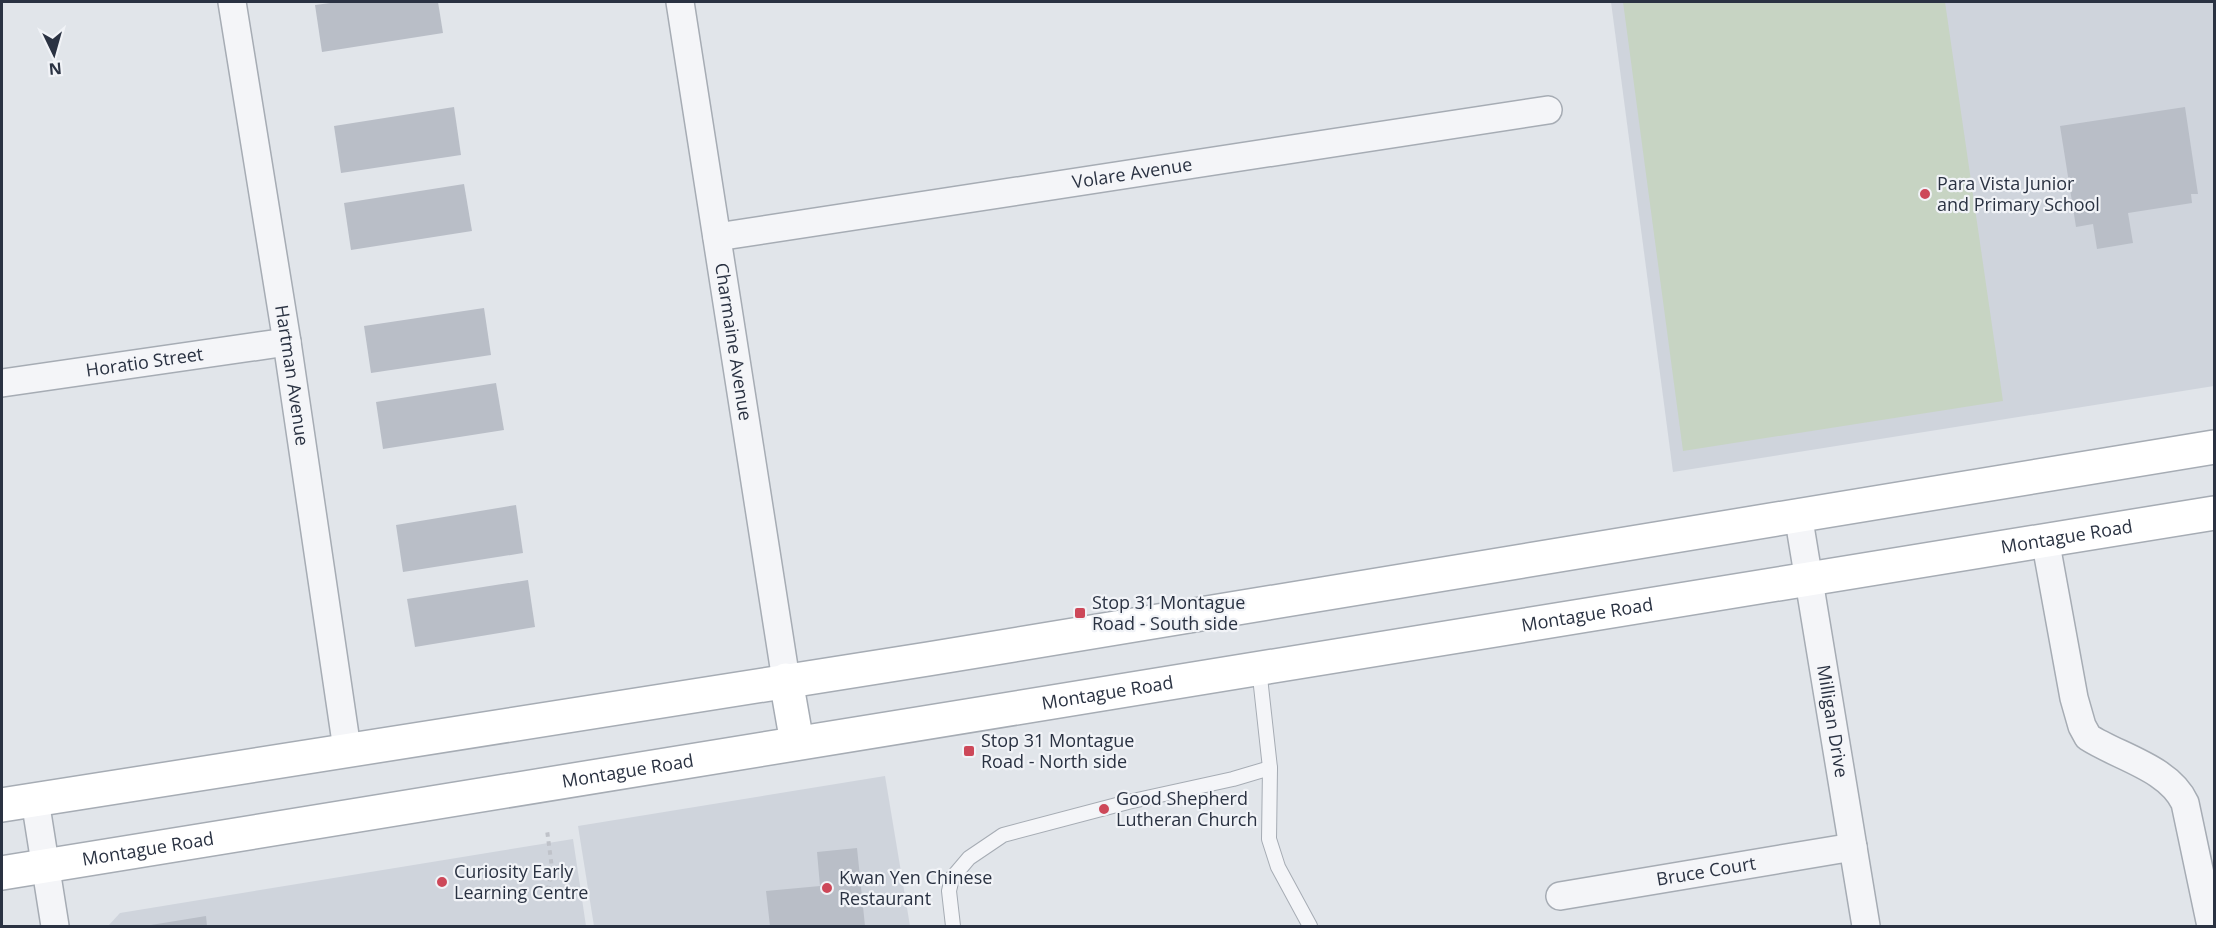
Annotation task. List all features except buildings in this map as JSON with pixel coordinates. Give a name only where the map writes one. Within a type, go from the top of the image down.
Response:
[{"type":"main road","points":[[2,805],[347,749],[508,726],[2214,447]]},
{"type":"main road","name":"Montague Road","points":[[2,873],[2214,513]]},
{"type":"main road","points":[[786,680],[797,743]]},
{"type":"street","name":"Hartman Avenue","points":[[232,2],[287,342],[347,749]]},
{"type":"street","name":"Charmaine Avenue","points":[[680,2],[786,680]]},
{"type":"street","name":"Volare Avenue","points":[[717,237],[1548,110]]},
{"type":"street","name":"Horatio Street","points":[[2,383],[287,342]]},
{"type":"street","name":"Milligan Drive","points":[[1798,514],[1866,927]]},
{"type":"street","points":[[2045,539],[2074,698],[2082,726],[2088,737],[2166,780],[2181,795],[2185,803],[2211,927]]},
{"type":"street","points":[[35,800],[55,927]]},
{"type":"street","name":"Bruce Court","points":[[1560,896],[1853,847]]},
{"type":"lane","points":[[1259,668],[1270,768],[1267,819],[1273,854],[1310,927]]},
{"type":"lane","points":[[953,927],[949,891],[952,878],[969,858],[1003,835],[1270,768]]},
{"type":"path","points":[[546,830],[552,868],[546,899]]},
{"type":"shaded area","name":"Para Vista Junior and Primary School","points":[[1611,2],[2214,2],[2214,386],[1673,472]]},
{"type":"shaded area","points":[[885,776],[910,926],[594,926],[578,826]]},
{"type":"shaded area","name":"Curiosity Early Learning Centre","points":[[573,839],[586,926],[108,926],[120,913]]},
{"type":"green space","points":[[1623,2],[1945,2],[2003,401],[1683,451]]},
{"type":"place","name":"Para Vista Junior and Primary School","points":[[1925,194]]},
{"type":"place","name":"Stop 31 Montague Road - South side","points":[[1080,613]]},
{"type":"place","name":"Stop 31 Montague Road - North side","points":[[969,751]]},
{"type":"place","name":"Good Shepherd Lutheran Church","points":[[1104,809]]},
{"type":"place","name":"Curiosity Early Learning Centre","points":[[442,882]]},
{"type":"place","name":"Kwan Yen Chinese Restaurant","points":[[827,888]]}]
